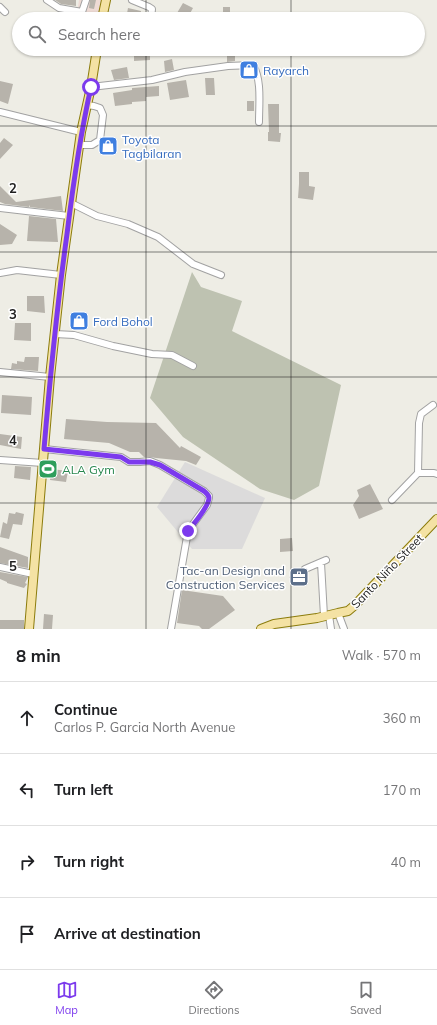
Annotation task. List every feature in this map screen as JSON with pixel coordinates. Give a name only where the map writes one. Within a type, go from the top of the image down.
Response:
[{"type":"main road","points":[[103,12],[106,0]]},
{"type":"main road","points":[[29,629],[50,377],[55,334],[79,145],[96,56]]},
{"type":"main road","name":"Santo Niño Street","points":[[261,629],[274,624],[327,616],[348,610],[355,605],[437,519]]},
{"type":"street","points":[[47,0],[59,8],[82,12],[86,0]]},
{"type":"street","points":[[132,0],[149,7],[152,9],[152,12]]},
{"type":"street","points":[[91,87],[152,80],[185,72],[228,66],[253,65],[257,72],[259,86],[259,122]]},
{"type":"street","points":[[79,145],[92,145],[100,140],[102,115],[100,108],[87,105]]},
{"type":"street","points":[[0,112],[81,132]]},
{"type":"street","points":[[71,203],[97,216],[128,224],[158,237],[193,264],[221,275]]},
{"type":"street","points":[[0,208],[69,216]]},
{"type":"street","points":[[0,273],[17,270],[62,275]]},
{"type":"street","points":[[55,334],[74,335],[113,346],[146,352],[172,354],[193,366]]},
{"type":"street","points":[[0,372],[50,377]]},
{"type":"street","points":[[392,500],[418,473],[419,424],[421,414],[433,405]]},
{"type":"street","points":[[44,449],[121,457],[129,462],[150,462],[160,465],[204,491],[209,496],[207,505],[188,531],[171,629]]},
{"type":"street","points":[[0,460],[43,463]]},
{"type":"street","points":[[418,473],[437,474]]},
{"type":"street","points":[[305,569],[323,562],[327,616],[331,629]]},
{"type":"street","points":[[0,567],[34,574]]},
{"type":"street","points":[[338,613],[344,629]]},
{"type":"shaded area","points":[[79,0],[104,0],[101,12],[77,12]]},
{"type":"shaded area","points":[[192,272],[201,287],[242,301],[232,331],[341,385],[319,486],[294,500],[260,489],[183,437],[150,398]]},
{"type":"shaded area","points":[[185,462],[265,498],[242,549],[192,549],[157,507]]},
{"type":"building","points":[[55,0],[76,0],[76,6],[61,4]]},
{"type":"building","points":[[90,0],[96,0],[94,9],[89,8]]},
{"type":"building","points":[[183,3],[193,8],[191,12],[178,12]]},
{"type":"building","points":[[223,7],[230,7],[230,12],[223,12]]},
{"type":"building","points":[[128,8],[141,11],[141,12],[127,12]]},
{"type":"building","points":[[134,56],[150,56],[150,60],[134,61]]},
{"type":"building","points":[[227,56],[235,56],[235,61],[227,62]]},
{"type":"building","points":[[172,59],[174,70],[165,72],[164,61]]},
{"type":"building","points":[[127,67],[129,78],[114,80],[111,70]]},
{"type":"building","points":[[205,78],[214,78],[215,95],[206,95]]},
{"type":"building","points":[[186,80],[189,97],[170,100],[167,83]]},
{"type":"building","points":[[0,81],[13,84],[8,104],[0,101]]},
{"type":"building","points":[[159,86],[159,96],[146,97],[146,101],[132,102],[132,104],[115,106],[113,93],[132,90],[132,88]]},
{"type":"building","points":[[247,101],[254,101],[254,111],[247,111]]},
{"type":"building","points":[[268,104],[279,104],[279,133],[281,133],[280,142],[268,141]]},
{"type":"building","points":[[4,138],[13,145],[0,159],[0,143]]},
{"type":"building","points":[[299,172],[309,172],[309,186],[315,187],[313,200],[298,198]]},
{"type":"building","points":[[0,186],[16,202],[61,196],[63,211],[30,207],[30,205],[29,207],[5,204],[0,202]]},
{"type":"building","points":[[29,216],[56,219],[58,242],[27,241]]},
{"type":"building","points":[[0,224],[17,235],[12,244],[0,245]]},
{"type":"building","points":[[27,296],[44,296],[45,313],[27,311]]},
{"type":"building","points":[[15,323],[31,323],[31,341],[14,340]]},
{"type":"building","points":[[25,357],[39,357],[38,371],[11,369],[12,363],[17,364],[17,361],[24,362]]},
{"type":"building","points":[[2,395],[32,397],[31,415],[1,413]]},
{"type":"building","points":[[66,419],[156,423],[180,448],[181,446],[201,457],[196,465],[186,461],[144,457],[139,452],[130,452],[109,443],[64,439]]},
{"type":"building","points":[[0,434],[22,437],[21,449],[0,445]]},
{"type":"building","points":[[15,466],[31,467],[30,480],[14,478]]},
{"type":"building","points":[[51,469],[68,471],[66,482],[50,480]]},
{"type":"building","points":[[370,484],[383,509],[359,519],[353,505],[359,496],[357,490]]},
{"type":"building","points":[[16,512],[24,514],[22,525],[13,524],[9,539],[0,537],[3,522],[7,524],[9,513],[15,514]]},
{"type":"building","points":[[292,538],[293,551],[280,552],[280,539]]},
{"type":"building","points":[[0,547],[28,557],[28,568],[0,563]]},
{"type":"building","points":[[301,571],[306,578],[306,582],[294,583],[289,577],[296,575]]},
{"type":"building","points":[[0,572],[28,577],[25,583],[27,584],[24,588],[7,583],[0,579]]},
{"type":"building","points":[[182,590],[223,596],[235,610],[209,629],[202,629],[199,626],[177,623]]},
{"type":"building","points":[[44,614],[53,615],[52,629],[43,629]]},
{"type":"building","points":[[0,620],[24,620],[24,629],[0,629]]},
{"type":"place","name":"Rayarch","points":[[249,70]]},
{"type":"place","name":"Toyota Tagbilaran","points":[[108,146]]},
{"type":"place","name":"Ford Bohol","points":[[79,321]]},
{"type":"place","name":"ALA Gym","points":[[48,469]]},
{"type":"place","name":"Tac-an Design and Construction Services","points":[[299,577]]},
{"type":"route","points":[[91,87],[81,132],[69,216],[50,377],[44,449],[121,457],[129,462],[150,462],[160,465],[204,491],[209,496],[207,505],[188,531]]}]
